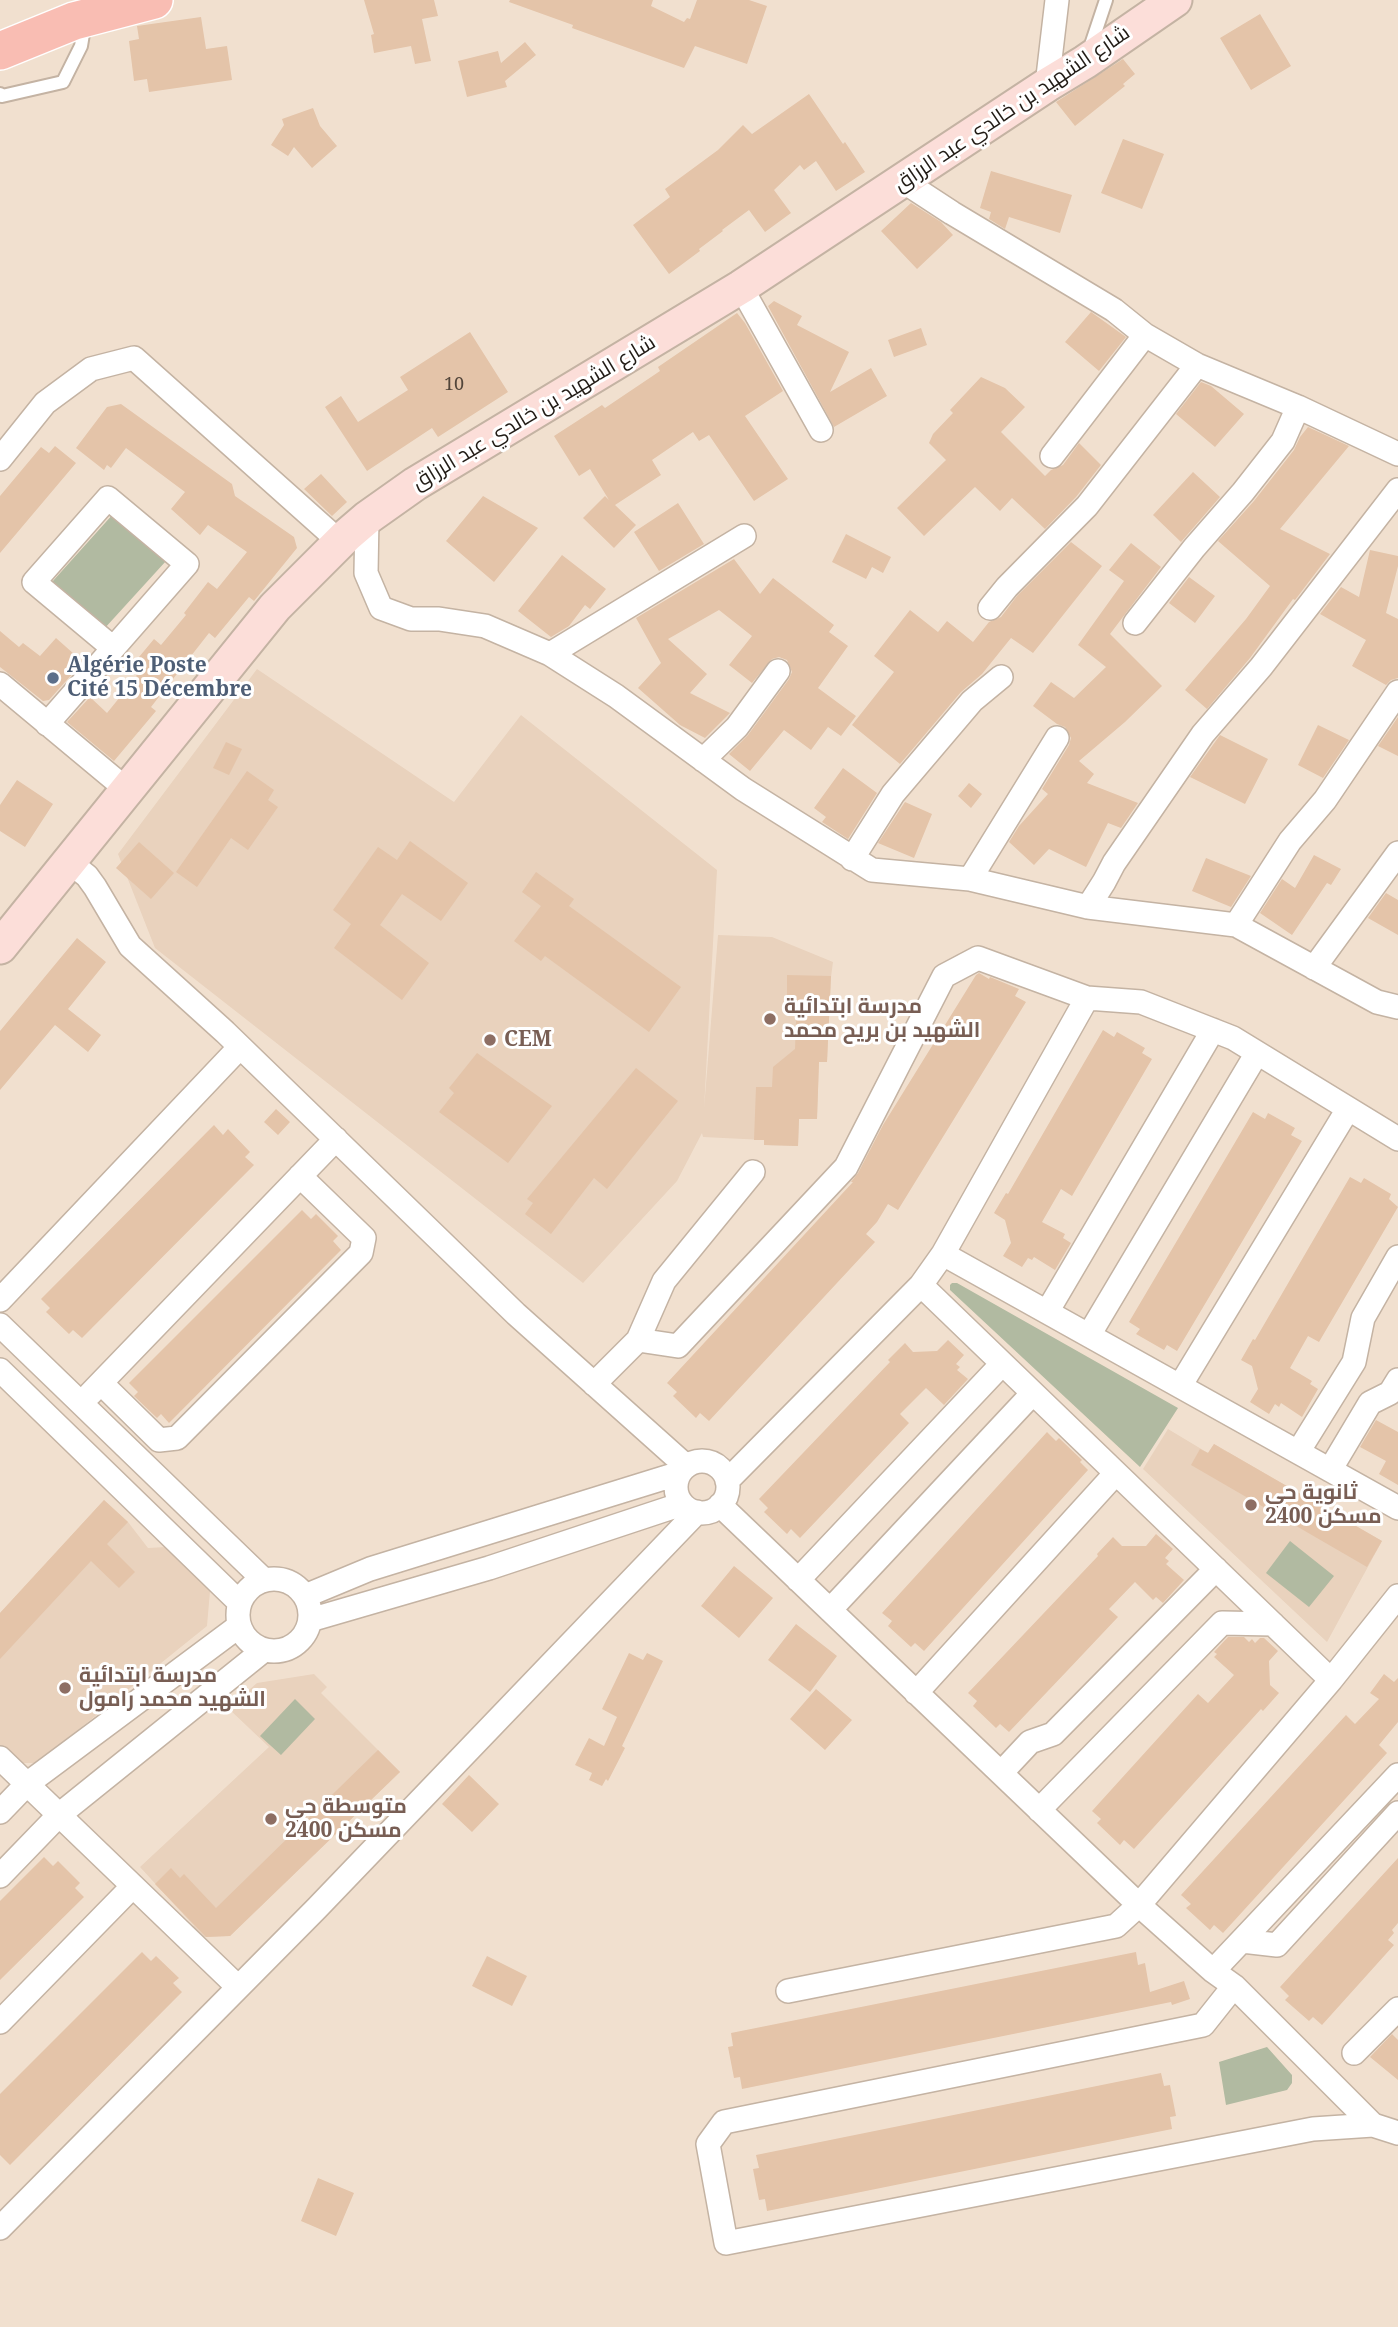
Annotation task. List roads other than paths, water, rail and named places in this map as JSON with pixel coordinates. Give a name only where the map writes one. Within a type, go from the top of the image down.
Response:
[{"type":"main road","points":[[0,51],[86,18],[154,0]]},
{"type":"main road","name":"شارع الشهيد بن خالدي عبد الرزاق","points":[[0,947],[275,607],[368,518],[415,484],[741,287],[1175,0]]},
{"type":"street","points":[[1047,85],[1056,0]]},
{"type":"street","points":[[904,181],[952,213],[1114,310],[1145,335],[1198,365],[1298,407],[1398,454]]},
{"type":"street","points":[[741,287],[821,430]]},
{"type":"street","points":[[1052,456],[1145,335]]},
{"type":"street","points":[[0,459],[45,403],[91,369],[134,358],[340,542]]},
{"type":"street","points":[[990,608],[1007,587],[1087,506],[1198,365]]},
{"type":"street","points":[[1135,623],[1283,441],[1298,407]]},
{"type":"street","points":[[1088,907],[1114,863],[1203,734],[1261,667],[1398,490]]},
{"type":"street","points":[[47,724],[187,564],[107,498],[34,582],[113,648]]},
{"type":"street","points":[[368,518],[366,573],[381,608],[411,619],[439,619],[485,626],[550,654],[616,696],[743,789],[872,870],[971,879],[1088,907],[1236,925],[1377,1002],[1398,1007]]},
{"type":"street","points":[[550,654],[744,536]]},
{"type":"street","points":[[703,760],[737,727],[778,671]]},
{"type":"street","points":[[852,859],[893,794],[972,701],[1000,677]]},
{"type":"street","points":[[0,684],[127,789]]},
{"type":"street","points":[[1236,925],[1290,841],[1325,800],[1398,692]]},
{"type":"street","points":[[971,879],[1057,738]]},
{"type":"street","points":[[1314,968],[1398,853]]},
{"type":"street","points":[[68,861],[87,876],[131,946],[240,1047],[516,1314],[683,1469]]},
{"type":"street","points":[[638,1340],[678,1346],[846,1167],[944,976],[978,958],[1087,998],[1141,1002],[1233,1038],[1398,1139]]},
{"type":"street","points":[[727,1481],[921,1285],[943,1254],[1087,998]]},
{"type":"street","points":[[1047,1312],[1213,1030]]},
{"type":"street","points":[[0,1300],[240,1047]]},
{"type":"street","points":[[1090,1335],[1257,1053]]},
{"type":"street","points":[[1180,1386],[1348,1109]]},
{"type":"street","points":[[81,1403],[336,1139]]},
{"type":"street","points":[[594,1384],[638,1340],[664,1281],[754,1172]]},
{"type":"street","points":[[101,1383],[159,1440],[177,1438],[361,1254],[364,1238],[300,1176]]},
{"type":"street","points":[[943,1254],[1398,1508]]},
{"type":"street","points":[[1298,1452],[1354,1362],[1363,1318],[1398,1257]]},
{"type":"street","points":[[921,1285],[1331,1680]]},
{"type":"street","points":[[0,1325],[264,1580]]},
{"type":"street","points":[[798,1580],[1002,1364]]},
{"type":"street","points":[[0,1370],[239,1615]]},
{"type":"street","points":[[1330,1470],[1370,1403],[1390,1393],[1398,1380]]},
{"type":"street","points":[[1341,1383],[1370,1403]]},
{"type":"street","points":[[830,1610],[1033,1393]]},
{"type":"street","points":[[305,1595],[370,1569],[683,1469],[693,1462],[711,1462],[724,1473],[727,1481],[725,1499],[713,1510],[689,1508],[310,1620]]},
{"type":"street","points":[[683,1469],[676,1489],[689,1508]]},
{"type":"street","points":[[916,1693],[1116,1473]]},
{"type":"street","points":[[720,1505],[1139,1905],[1213,1971],[1234,1986],[1373,2125]]},
{"type":"street","points":[[4,2215],[238,1987],[689,1508]]},
{"type":"street","points":[[1001,1773],[1030,1742],[1053,1734],[1216,1569]]},
{"type":"street","points":[[275,1578],[287,1581],[297,1586],[305,1595],[310,1620],[299,1641],[288,1648],[264,1650],[244,1636],[239,1615],[245,1593],[264,1580],[275,1578]]},
{"type":"street","points":[[788,1991],[1116,1926],[1139,1905],[1331,1680],[1398,1596]]},
{"type":"street","points":[[0,1812],[27,1784],[239,1615]]},
{"type":"street","points":[[1039,1810],[1222,1623],[1273,1624]]},
{"type":"street","points":[[0,1876],[59,1815],[264,1650]]},
{"type":"street","points":[[0,1758],[238,1987]]},
{"type":"street","points":[[1213,1971],[1398,1775]]},
{"type":"street","points":[[1242,1941],[1278,1945],[1398,1813]]},
{"type":"street","points":[[0,2022],[133,1886]]},
{"type":"street","points":[[1234,1986],[1203,2025],[724,2122],[708,2144],[726,2243],[1313,2129],[1373,2125],[1398,2133]]},
{"type":"street","points":[[1354,2053],[1398,2009]]},
{"type":"lane","points":[[1085,62],[1106,0]]},
{"type":"lane","points":[[0,94],[2,96],[63,82],[81,46],[86,18]]},
{"type":"place","name":"Algérie Poste Cité 15 Décembre","points":[[53,678]]},
{"type":"place","name":"مدرسة ابتدائية الشهيد بن بريح محمد","points":[[770,1019]]},
{"type":"place","name":"CEM","points":[[490,1040]]},
{"type":"place","name":"ثانوية حي 2400 مسكن","points":[[1251,1505]]},
{"type":"place","name":"مدرسة ابتدائية الشهيد محمد رامول","points":[[65,1688]]},
{"type":"place","name":"متوسطة حي 2400 مسكن","points":[[271,1819]]}]
